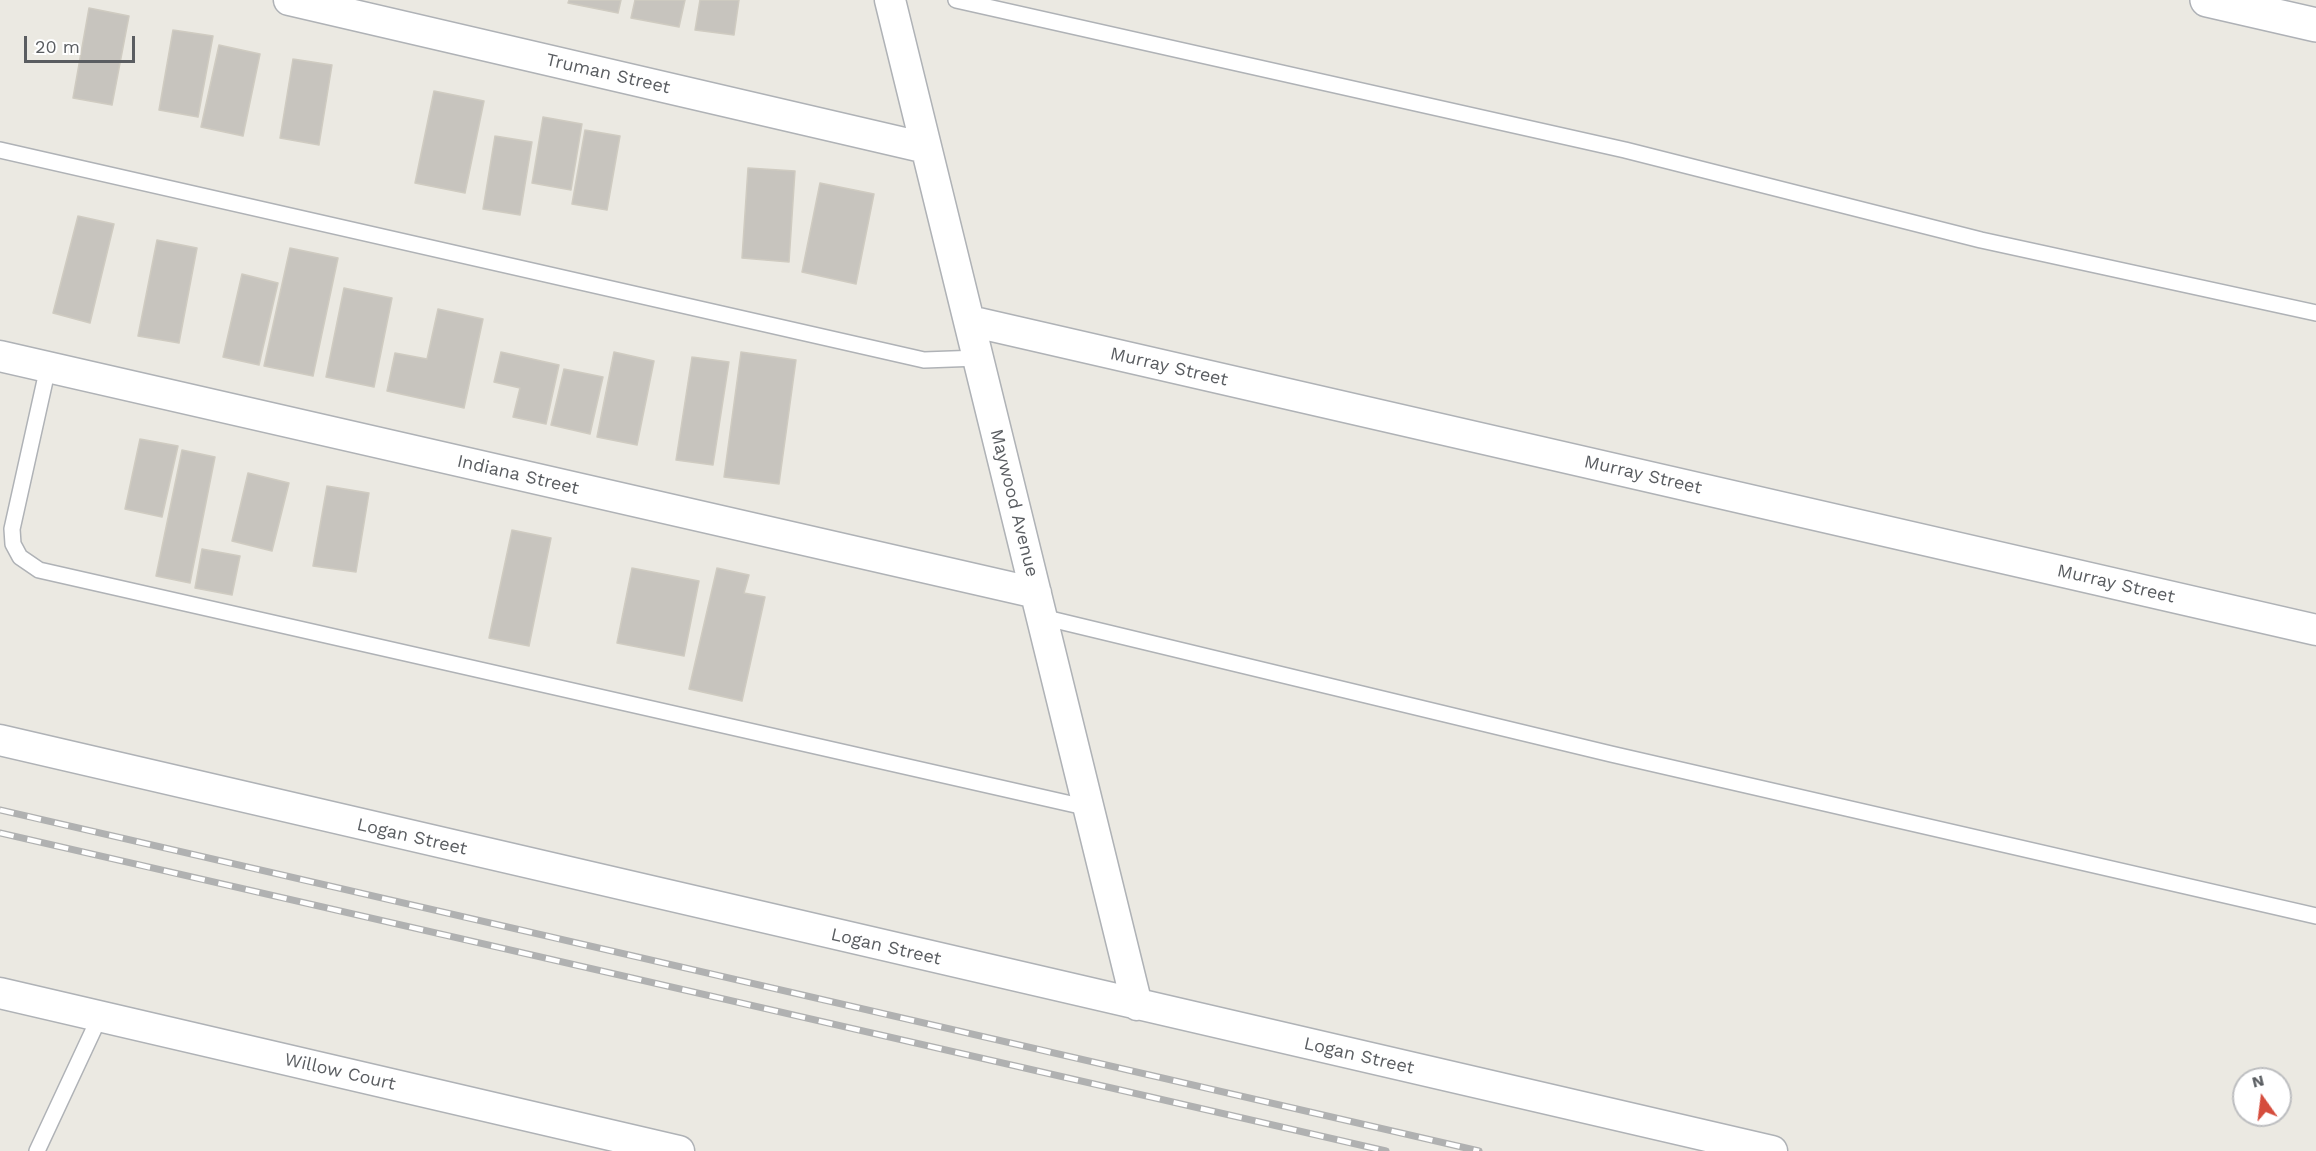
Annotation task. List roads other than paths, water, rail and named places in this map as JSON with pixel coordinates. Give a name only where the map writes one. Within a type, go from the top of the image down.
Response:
[{"type":"main road","points":[[2207,0],[2316,25]]},
{"type":"street","name":"Truman Street","points":[[289,0],[926,148]]},
{"type":"street","name":"Maywood Avenue","points":[[890,0],[1137,1005]]},
{"type":"street","name":"Murray Street","points":[[970,321],[2316,630]]},
{"type":"street","name":"Indiana Street","points":[[0,356],[1039,605]]},
{"type":"street","name":"Logan Street","points":[[0,740],[1772,1151]]},
{"type":"street","name":"Willow Court","points":[[0,993],[679,1151]]},
{"type":"lane","points":[[956,0],[1624,150],[1981,240],[2316,313]]},
{"type":"lane","points":[[0,150],[924,360],[979,358]]},
{"type":"lane","points":[[48,367],[12,529],[13,544],[20,557],[39,570],[1089,808]]},
{"type":"lane","points":[[1039,605],[1611,754],[2316,916]]},
{"type":"lane","points":[[37,1151],[100,1016]]},
{"type":"railway","points":[[0,810],[1479,1151]]},
{"type":"railway","points":[[0,833],[1386,1151]]}]
